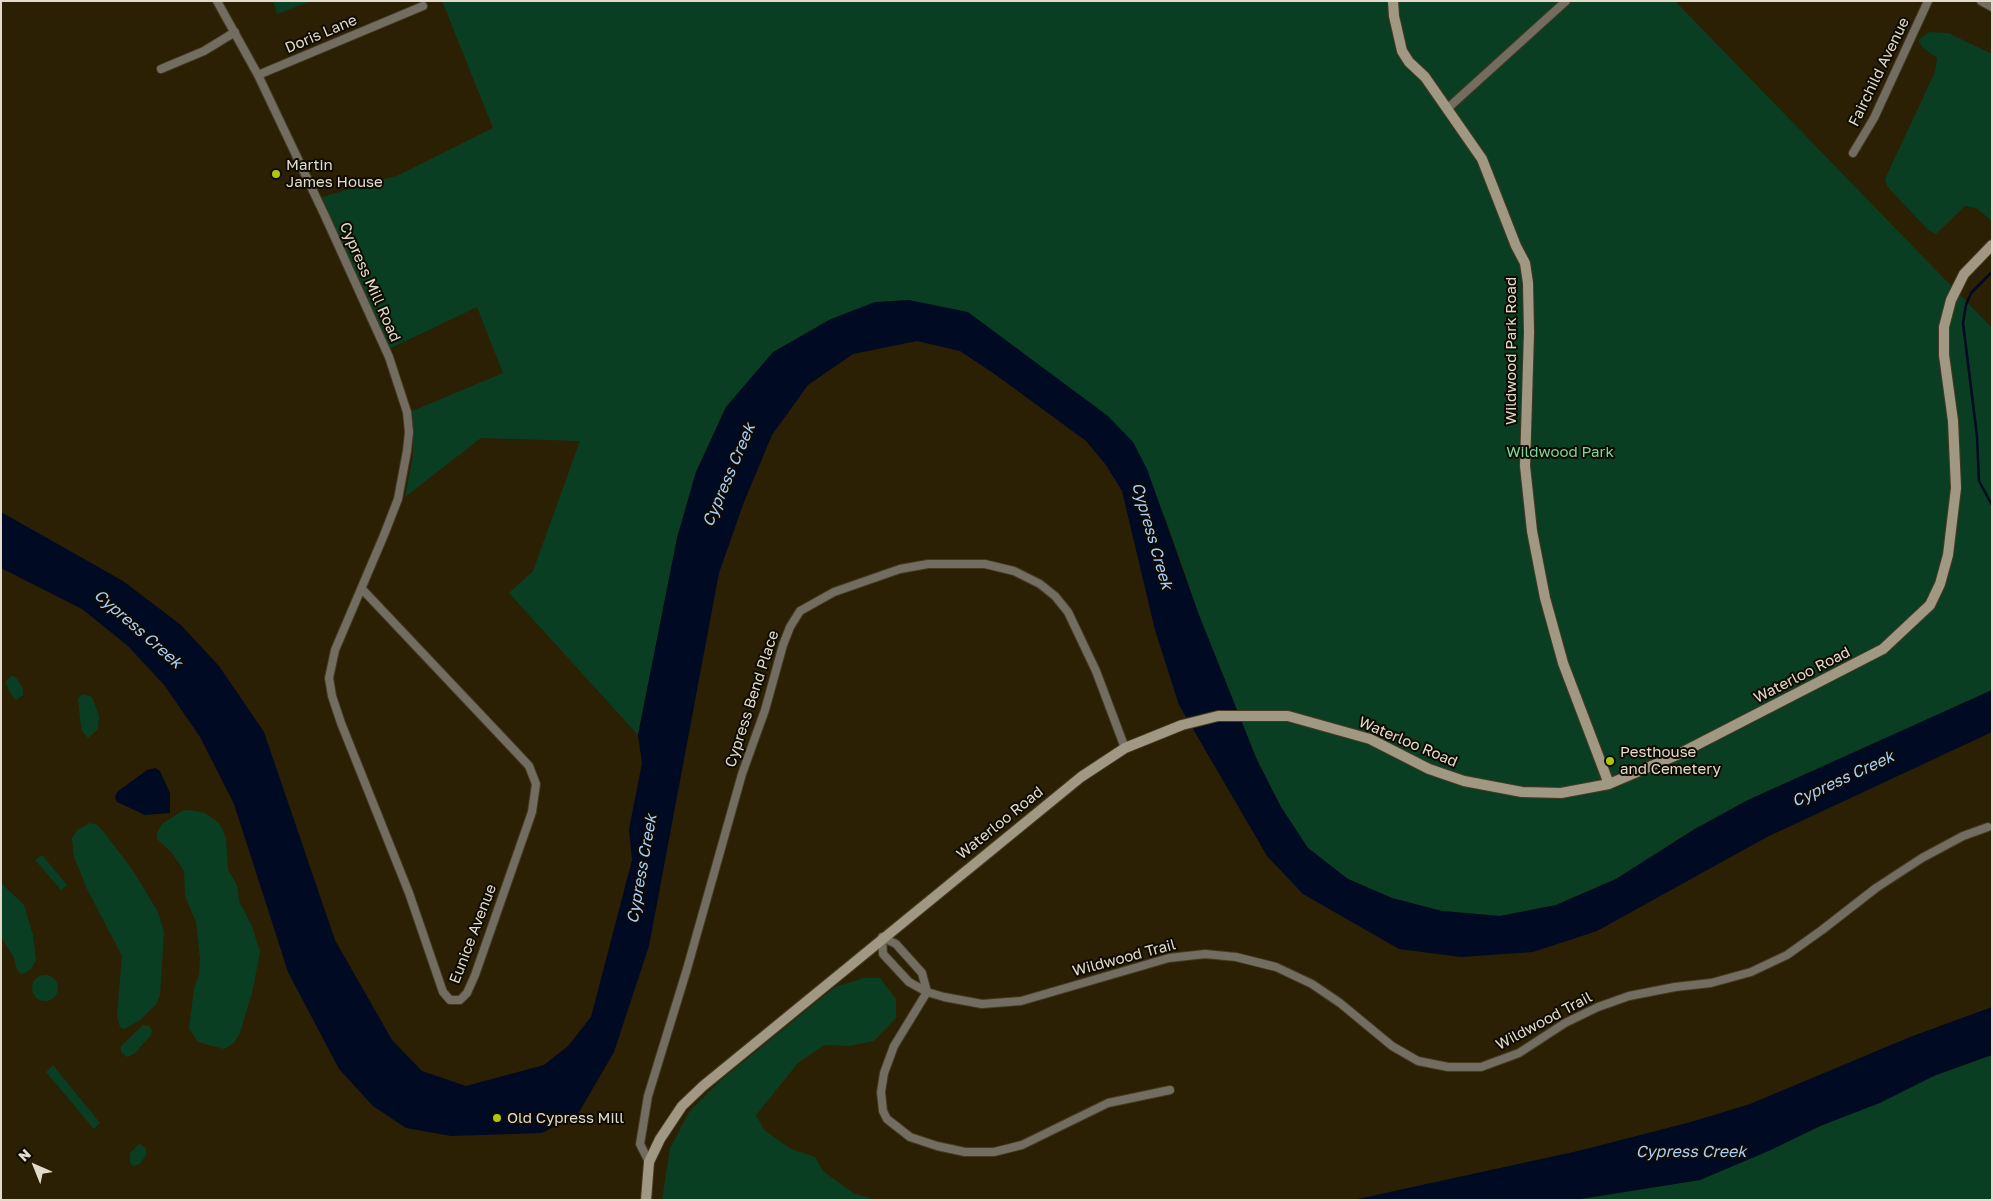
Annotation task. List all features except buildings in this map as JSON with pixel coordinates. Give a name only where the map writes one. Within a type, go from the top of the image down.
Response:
[{"type":"street","name":"Cypress Mill Road","points":[[217,1],[258,76],[381,339],[407,412],[409,432],[398,498],[362,589]]},
{"type":"street","name":"Wildwood Park Road","points":[[1393,1],[1394,16],[1402,50],[1409,62],[1425,77],[1448,108],[1482,158],[1516,246],[1525,263],[1528,283],[1529,341],[1525,466],[1532,531],[1545,598],[1563,663],[1609,784]]},
{"type":"street","points":[[1448,108],[1566,1]]},
{"type":"street","name":"Fairchild Avenue","points":[[1853,154],[1874,118],[1928,1]]},
{"type":"street","points":[[1981,1],[1992,7]]},
{"type":"street","name":"Doris Lane","points":[[258,76],[423,6]]},
{"type":"street","points":[[161,69],[197,54],[235,32]]},
{"type":"street","name":"Waterloo Road","points":[[646,1200],[649,1162],[665,1130],[682,1106],[882,938],[1082,777],[1125,748],[1182,725],[1218,716],[1270,715],[1305,719],[1370,738],[1429,768],[1490,788],[1522,792],[1561,793],[1609,784],[1677,755],[1883,650],[1930,605],[1940,584],[1948,556],[1956,488],[1953,421],[1944,356],[1944,327],[1951,300],[1964,274],[1992,245]]},
{"type":"street","name":"Cypress Bend Place","points":[[649,1162],[640,1144],[648,1096],[688,969],[742,774],[765,710],[783,645],[790,627],[800,611],[834,592],[900,569],[928,564],[985,564],[1014,571],[1040,584],[1056,596],[1068,612],[1096,672],[1125,748]]},
{"type":"street","name":"Eunice Avenue","points":[[362,589],[516,752],[528,766],[536,784],[532,812],[475,976],[467,993],[460,1000],[450,1000],[443,992],[409,893],[332,696],[329,678],[335,650],[362,589]]},
{"type":"street","name":"Wildwood Trail","points":[[882,938],[883,954],[909,982],[927,992],[982,1004],[1021,1001],[1169,958],[1205,954],[1236,957],[1276,967],[1312,984],[1392,1046],[1418,1061],[1448,1067],[1481,1067],[1518,1053],[1565,1023],[1598,1006],[1629,996],[1675,987],[1711,983],[1751,972],[1793,950],[1876,888],[1922,858],[1963,836],[1991,826]]},
{"type":"street","points":[[882,938],[896,944],[922,973],[927,992],[894,1046],[884,1073],[881,1092],[883,1111],[888,1119],[910,1137],[937,1146],[965,1152],[994,1152],[1022,1145],[1108,1103],[1170,1090]]},
{"type":"green space","points":[[273,1],[312,1],[277,14]]},
{"type":"green space","name":"Wildwood Park","points":[[442,1],[1675,1],[1992,328],[1992,690],[1748,800],[1693,830],[1616,879],[1556,905],[1500,916],[1442,911],[1392,898],[1348,879],[1308,848],[1281,807],[1257,760],[1199,615],[1165,517],[968,312],[831,319],[774,352],[726,407],[696,472],[677,538],[638,735],[509,593],[533,571],[580,441],[481,438],[405,497],[413,456],[413,426],[410,412],[503,373],[477,307],[389,349],[322,197],[399,175],[493,128]]},
{"type":"green space","points":[[1929,32],[1948,33],[1992,54],[1992,221],[1976,208],[1965,206],[1936,234],[1928,230],[1887,186],[1885,179],[1935,72],[1937,58],[1923,48],[1918,40]]},
{"type":"green space","points":[[11,676],[16,677],[23,689],[23,695],[16,700],[5,682]]},
{"type":"green space","points":[[83,694],[92,697],[99,716],[98,729],[88,738],[82,731],[80,719],[78,698]]},
{"type":"green space","points":[[189,810],[205,813],[219,823],[222,828],[226,838],[228,870],[237,885],[239,901],[252,926],[260,952],[252,993],[240,1033],[234,1043],[224,1049],[198,1042],[189,1029],[194,989],[199,975],[200,958],[196,922],[185,896],[184,871],[172,853],[157,839],[157,833],[162,824],[182,811]]},
{"type":"green space","points":[[90,823],[97,825],[103,831],[132,869],[158,912],[164,932],[160,996],[156,1004],[139,1021],[124,1029],[120,1027],[117,1016],[122,956],[87,889],[74,857],[72,838],[77,830]]},
{"type":"green space","points":[[42,855],[67,885],[61,890],[35,860]]},
{"type":"green space","points":[[1,883],[24,905],[33,935],[36,960],[31,969],[21,974],[17,970],[14,958],[1,937]]},
{"type":"green space","points":[[45,975],[54,979],[58,988],[54,997],[45,1001],[36,997],[32,988],[36,979]]},
{"type":"green space","points":[[864,978],[880,978],[896,999],[896,1018],[874,1041],[849,1046],[824,1045],[798,1063],[756,1115],[764,1130],[791,1149],[815,1157],[823,1171],[853,1193],[876,1200],[662,1200],[670,1148],[689,1112],[720,1081],[835,987]]},
{"type":"green space","points":[[143,1025],[149,1026],[152,1031],[151,1035],[135,1053],[127,1057],[121,1052],[121,1046]]},
{"type":"green space","points":[[1992,1055],[1992,1200],[1574,1200],[1700,1180],[1936,1075]]},
{"type":"green space","points":[[53,1065],[100,1123],[94,1129],[46,1072]]},
{"type":"green space","points":[[139,1144],[146,1148],[146,1155],[140,1164],[134,1166],[130,1163],[130,1153]]},
{"type":"water","name":"Cypress Creek","points":[[909,300],[968,312],[1108,416],[1133,442],[1147,469],[1199,615],[1257,760],[1281,807],[1308,848],[1348,879],[1392,898],[1442,911],[1500,916],[1556,905],[1616,879],[1693,830],[1748,800],[1992,690],[1992,732],[1767,837],[1597,931],[1533,952],[1461,957],[1399,949],[1303,894],[1267,856],[1179,705],[1155,630],[1122,491],[1106,465],[1086,441],[960,351],[917,341],[853,354],[808,385],[772,435],[744,502],[719,573],[649,946],[614,1052],[578,1114],[542,1133],[451,1136],[406,1128],[373,1106],[339,1069],[288,972],[234,804],[200,737],[165,686],[128,646],[82,609],[1,568],[1,512],[123,581],[181,625],[219,666],[264,732],[335,940],[392,1040],[422,1071],[466,1086],[544,1065],[568,1046],[591,1017],[632,860],[629,829],[642,763],[638,735],[677,538],[696,472],[726,407],[773,352],[831,319],[875,302]]},
{"type":"water","points":[[155,768],[160,771],[170,793],[170,813],[145,815],[117,802],[115,797],[117,792],[147,770]]},
{"type":"water","name":"Cypress Creek","points":[[1992,1007],[1992,1055],[1936,1075],[1880,1103],[1820,1126],[1771,1150],[1700,1180],[1574,1200],[1353,1200],[1578,1151],[1691,1122],[1750,1104],[1910,1037]]},
{"type":"waterway","points":[[1992,272],[1971,293],[1966,305],[1963,323],[1977,436],[1979,481],[1992,505]]},
{"type":"place","name":"Martin James House","points":[[276,174]]},
{"type":"place","name":"Pesthouse and Cemetery","points":[[1610,761]]},
{"type":"place","name":"Old Cypress Mill","points":[[497,1118]]}]
